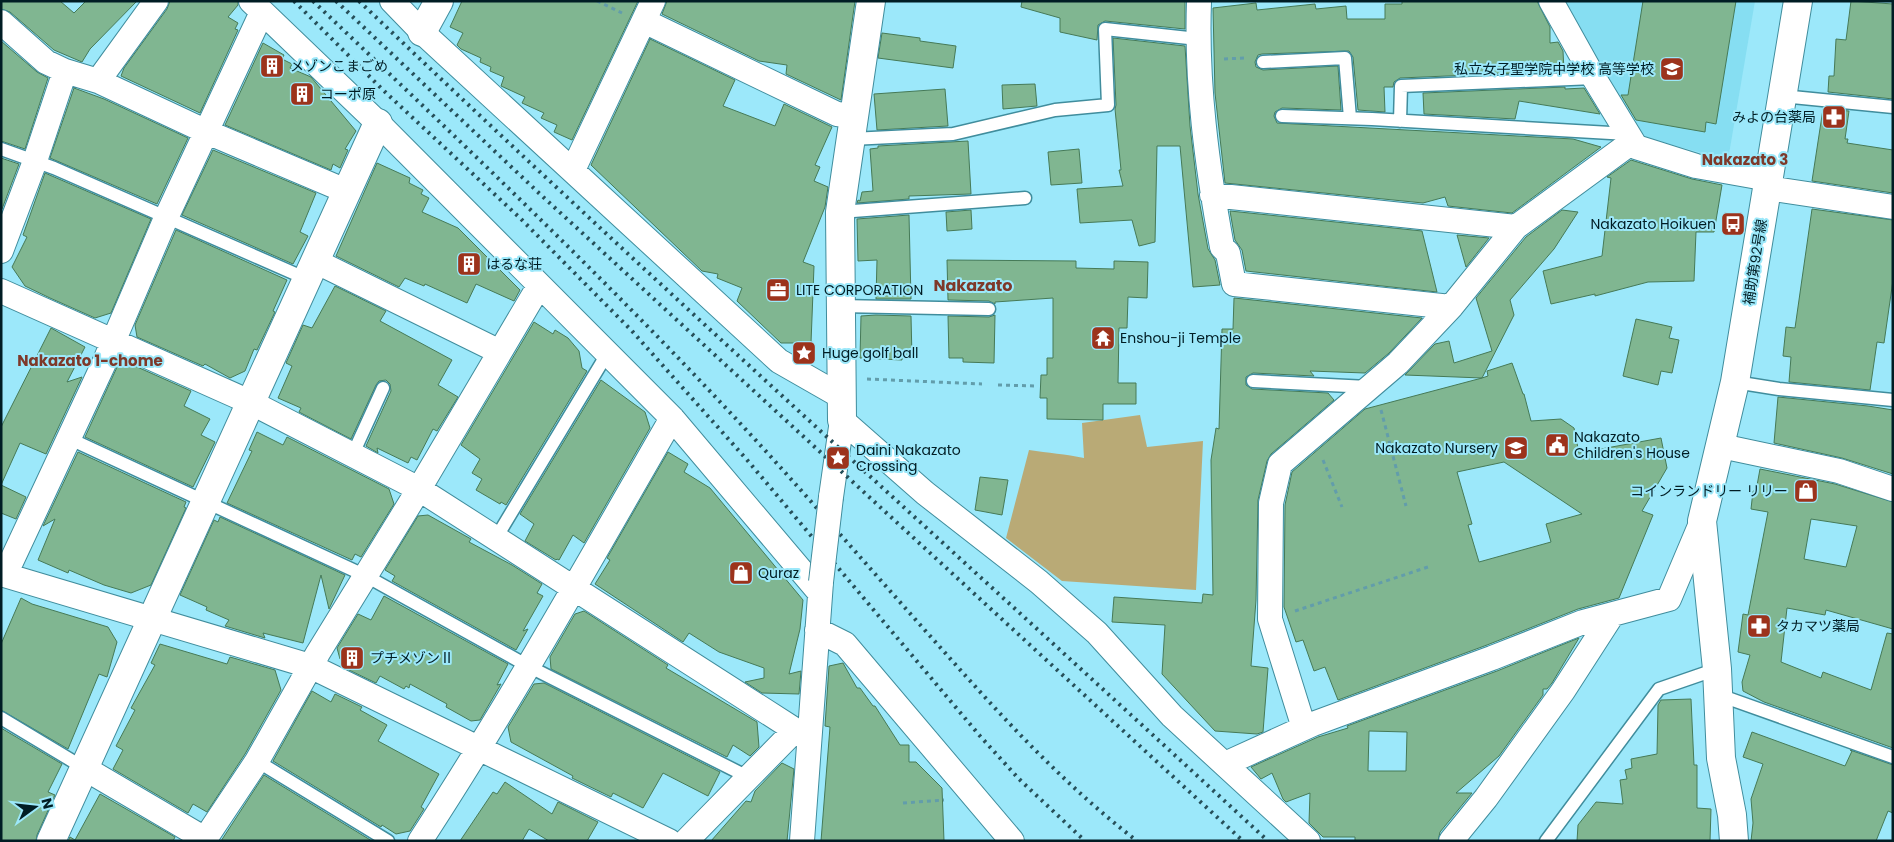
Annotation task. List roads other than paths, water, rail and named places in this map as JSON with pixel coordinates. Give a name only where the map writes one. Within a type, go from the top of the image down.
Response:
[{"type":"street","points":[[98,81],[156,1]]},
{"type":"street","points":[[392,1],[422,32],[779,361],[842,398],[924,493],[1039,582],[1097,633],[1172,716],[1308,841]]},
{"type":"street","points":[[422,32],[439,1]]},
{"type":"street","points":[[802,841],[802,730],[817,630],[820,587],[842,398],[840,212],[871,1]]},
{"type":"street","points":[[1199,1],[1198,39],[1202,112],[1212,195],[1222,248],[1228,253],[1234,284],[1450,307]]},
{"type":"street","points":[[1551,1],[1594,78],[1636,147],[1696,166],[1768,184],[1893,208]]},
{"type":"street","name":"補助第92号線","points":[[1702,521],[1735,382],[1798,1]]},
{"type":"street","points":[[669,841],[310,666],[3,575],[114,341],[166,218],[207,132],[256,6],[378,123],[672,418],[820,587]]},
{"type":"street","points":[[573,170],[649,11],[838,114],[852,128]]},
{"type":"street","points":[[1,22],[46,62],[98,81],[207,132],[346,191]]},
{"type":"street","points":[[1,250],[35,161],[65,70]]},
{"type":"street","points":[[51,841],[378,123]]},
{"type":"street","points":[[1304,728],[1270,619],[1271,503],[1280,464],[1398,364],[1450,307],[1516,227],[1630,138]]},
{"type":"street","points":[[1212,195],[1516,227]]},
{"type":"street","points":[[311,270],[500,352]]},
{"type":"street","points":[[84,768],[205,840],[256,761],[310,666],[419,489],[539,286]]},
{"type":"street","points":[[1,291],[252,403],[419,489],[574,589],[802,730]]},
{"type":"street","points":[[420,841],[480,749],[672,418]]},
{"type":"street","points":[[1721,446],[1839,472],[1893,489]]},
{"type":"street","points":[[1702,521],[1718,682],[1721,758],[1732,815],[1734,841]]},
{"type":"street","points":[[1669,599],[1702,521]]},
{"type":"street","points":[[1224,764],[1304,728],[1492,658],[1582,622],[1709,588]]},
{"type":"street","points":[[1451,841],[1486,798],[1563,691],[1612,615]]},
{"type":"street","points":[[817,630],[845,644],[1012,841]]},
{"type":"street","points":[[686,841],[748,777],[802,730]]},
{"type":"lane","points":[[852,128],[953,134],[1056,110],[1108,105],[1105,29],[1198,39]]},
{"type":"lane","points":[[1263,62],[1345,58],[1350,118]]},
{"type":"lane","points":[[1400,121],[1401,86],[1594,78]]},
{"type":"lane","points":[[1782,96],[1874,107],[1893,107]]},
{"type":"lane","points":[[1282,116],[1400,121],[1630,138]]},
{"type":"lane","points":[[1,149],[35,161],[166,218],[311,270]]},
{"type":"lane","points":[[840,212],[1025,198]]},
{"type":"lane","points":[[840,306],[990,309]]},
{"type":"lane","points":[[496,538],[607,354]]},
{"type":"lane","points":[[1253,381],[1370,387]]},
{"type":"lane","points":[[1735,382],[1778,389],[1893,400]]},
{"type":"lane","points":[[352,456],[383,388]]},
{"type":"lane","points":[[68,438],[366,576],[528,666],[748,777]]},
{"type":"lane","points":[[1546,841],[1659,689],[1718,682],[1893,757]]},
{"type":"lane","points":[[1,718],[84,768]]},
{"type":"lane","points":[[256,761],[388,841]]},
{"type":"railway","points":[[294,1],[383,90],[520,218],[632,331],[748,461],[980,736],[1019,779],[1085,841]]},
{"type":"railway","points":[[313,1],[541,220],[653,332],[762,447],[1009,723],[1058,773],[1137,841]]},
{"type":"railway","points":[[336,1],[541,195],[1243,841]]},
{"type":"railway","points":[[359,1],[584,213],[1268,841]]},
{"type":"place","name":"メゾンこまごめ","points":[[272,66]]},
{"type":"place","name":"私立女子聖学院中学校 高等学校","points":[[1672,69]]},
{"type":"place","name":"コーポ原","points":[[302,94]]},
{"type":"place","name":"みよの台薬局","points":[[1834,117]]},
{"type":"place","name":"Nakazato Hoikuen","points":[[1733,224]]},
{"type":"place","name":"はるな荘","points":[[469,264]]},
{"type":"place","name":"LITE CORPORATION","points":[[778,290]]},
{"type":"place","name":"Enshou-ji Temple","points":[[1103,338]]},
{"type":"place","name":"Huge golf ball","points":[[804,353]]},
{"type":"place","name":"Nakazato Children's House","points":[[1557,445]]},
{"type":"place","name":"Nakazato Nursery","points":[[1516,448]]},
{"type":"place","name":"Daini Nakazato Crossing","points":[[838,458]]},
{"type":"place","name":"コインランドリー リリー","points":[[1806,491]]},
{"type":"place","name":"Quraz","points":[[741,573]]},
{"type":"place","name":"タカマツ薬局","points":[[1759,626]]},
{"type":"place","name":"プチメゾンⅡ","points":[[352,658]]},
{"type":"district","name":"Nakazato 3","points":[[1745,159]]},
{"type":"district","name":"Nakazato","points":[[973,285]]},
{"type":"district","name":"Nakazato 1-chome","points":[[90,360]]}]
